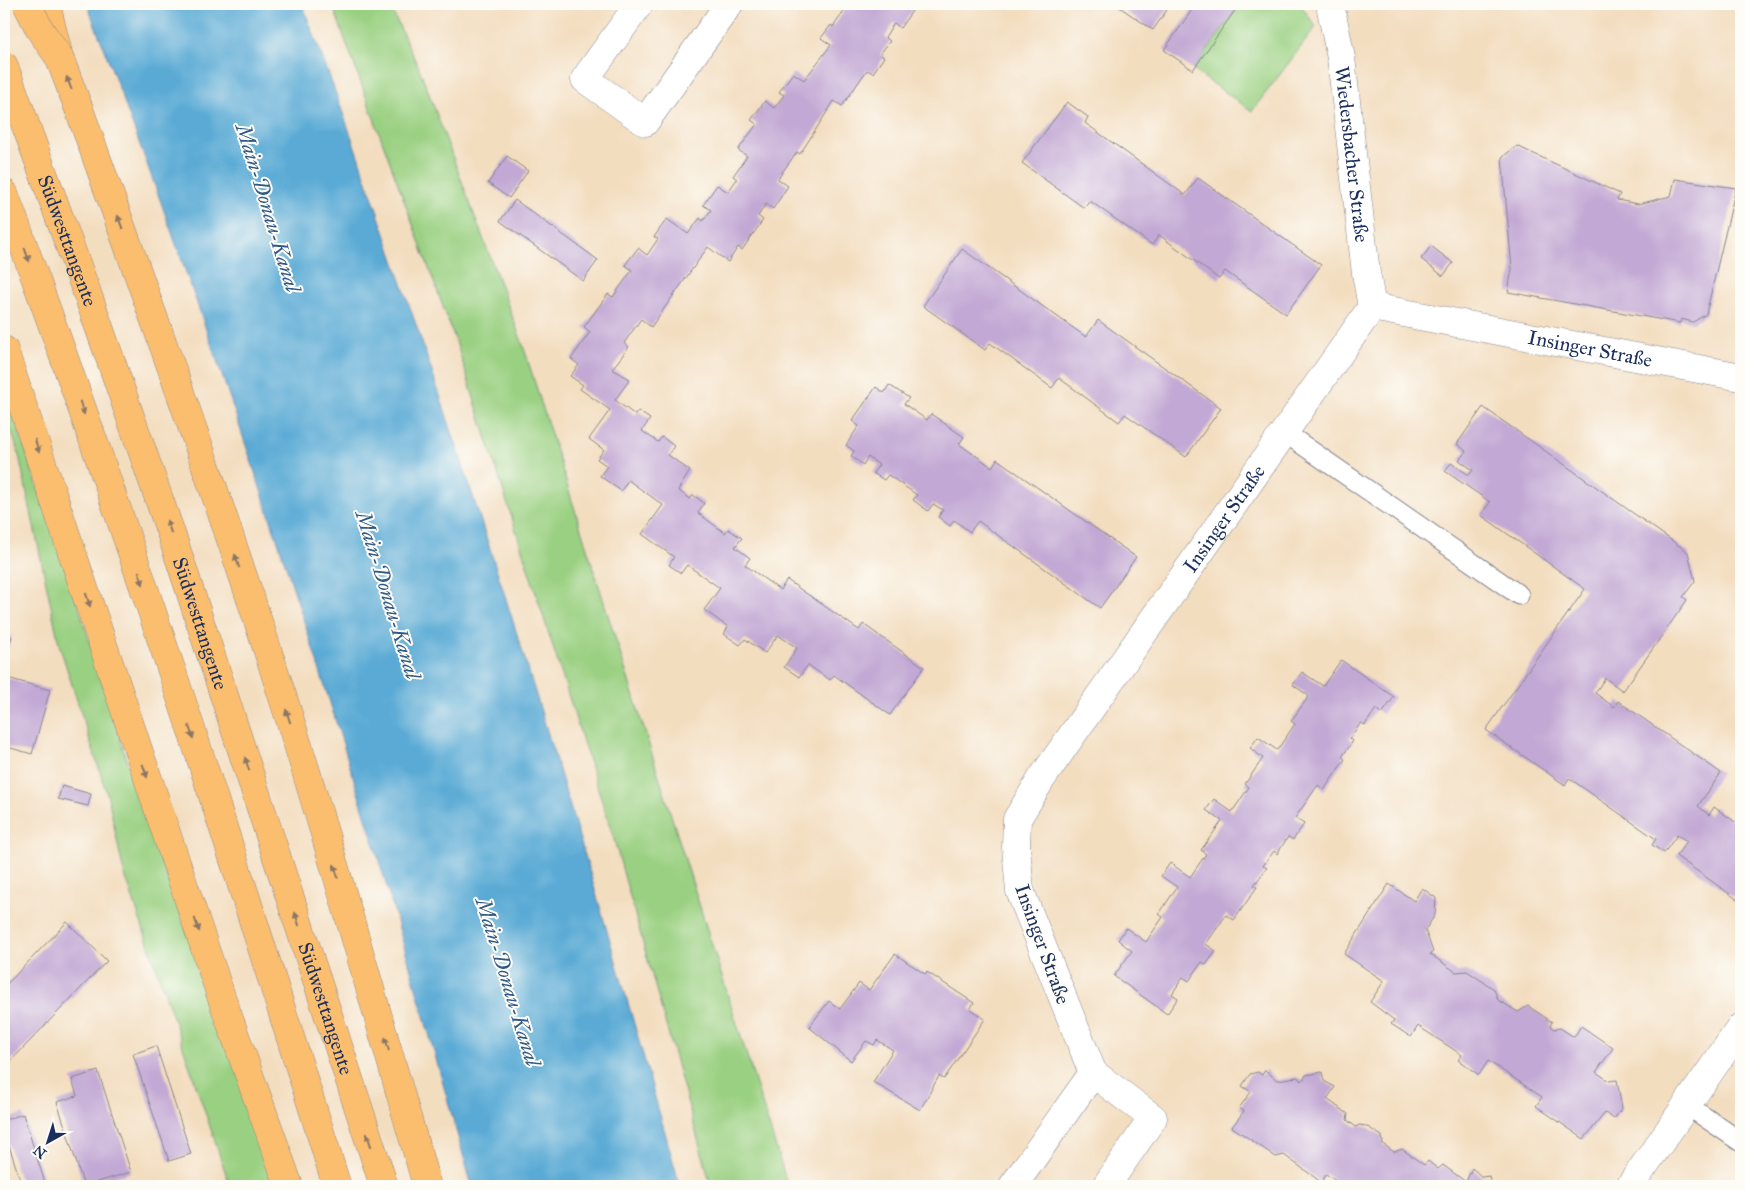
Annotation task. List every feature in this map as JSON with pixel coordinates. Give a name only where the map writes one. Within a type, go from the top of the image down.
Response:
[{"type":"highway","points":[[27,4],[40,30],[59,57]]},
{"type":"highway","points":[[46,4],[59,57],[79,108],[228,534],[300,753],[376,1003],[427,1186]]},
{"type":"highway","name":"Südwesttangente","points":[[4,66],[91,304],[174,542],[384,1186]]},
{"type":"highway","name":"Südwesttangente","points":[[4,193],[52,322],[133,555],[260,941],[337,1186]]},
{"type":"highway","points":[[4,350],[222,999],[289,1186]]},
{"type":"street","points":[[639,4],[585,79],[645,122],[729,4]]},
{"type":"street","name":"Wiedersbacher Straße","points":[[1330,4],[1341,58],[1366,273],[1372,307]]},
{"type":"street","name":"Insinger Straße","points":[[1092,1073],[1020,891],[1016,847],[1016,819],[1042,778],[1372,307],[1741,378]]},
{"type":"street","points":[[1630,1186],[1741,1027]]},
{"type":"street","points":[[1013,1186],[1092,1073],[1153,1118],[1106,1186]]},
{"type":"lane","points":[[1284,432],[1519,594]]},
{"type":"lane","points":[[1687,1105],[1741,1142]]},
{"type":"green space","points":[[332,4],[389,4],[422,75],[523,345],[788,1186],[711,1186],[613,836],[457,345]]},
{"type":"green space","points":[[1240,4],[1300,4],[1316,27],[1252,111],[1193,70]]},
{"type":"green space","points":[[4,388],[74,592],[145,818],[281,1186],[230,1186],[123,869],[108,797],[59,644],[18,451],[4,409]]},
{"type":"water","name":"Main-Donau-Kanal","points":[[87,4],[302,4],[335,90],[425,351],[493,559],[590,872],[680,1186],[472,1186],[376,850],[330,701],[231,401],[161,202]]},
{"type":"building","points":[[849,4],[917,4],[900,28],[894,23],[885,37],[890,41],[880,54],[884,57],[873,73],[867,70],[842,106],[834,101],[800,154],[797,152],[783,171],[778,179],[788,186],[773,209],[766,204],[758,216],[763,220],[742,250],[738,247],[728,262],[708,247],[651,327],[641,319],[624,343],[629,347],[612,369],[630,379],[615,400],[635,415],[638,411],[650,419],[642,431],[658,442],[662,437],[674,446],[668,455],[690,471],[678,490],[690,499],[693,495],[704,503],[698,513],[725,533],[728,529],[742,538],[735,547],[750,558],[745,565],[780,590],[787,580],[859,630],[863,624],[924,667],[890,715],[834,675],[830,680],[808,665],[799,677],[784,667],[797,648],[778,635],[765,653],[745,639],[740,645],[724,634],[728,627],[704,610],[720,588],[687,565],[681,573],[669,565],[674,557],[642,534],[663,505],[628,480],[621,491],[600,476],[607,466],[597,459],[604,450],[589,439],[610,410],[580,389],[583,385],[570,376],[579,365],[571,359],[590,332],[584,327],[608,294],[613,297],[632,270],[625,265],[638,248],[647,255],[658,239],[654,237],[667,219],[688,234],[700,218],[703,221],[711,210],[703,205],[717,185],[728,192],[737,179],[733,176],[747,156],[738,150],[757,124],[751,120],[765,101],[774,108],[784,95],[779,92],[793,73],[804,80],[831,45],[821,38],[831,25],[833,27]]},
{"type":"building","points":[[1115,4],[1171,4],[1153,30]]},
{"type":"building","points":[[1196,4],[1234,4],[1238,6],[1193,70],[1164,50]]},
{"type":"building","points":[[1067,102],[1088,117],[1085,123],[1185,195],[1198,178],[1321,265],[1286,314],[1225,271],[1219,279],[1159,235],[1152,245],[1090,201],[1084,208],[1022,163]]},
{"type":"building","points":[[1517,146],[1620,194],[1617,200],[1638,204],[1671,196],[1675,179],[1736,188],[1706,314],[1693,322],[1681,319],[1680,323],[1508,292],[1512,269],[1502,157]]},
{"type":"building","points":[[507,156],[528,171],[509,198],[488,183]]},
{"type":"building","points":[[515,200],[598,260],[583,281],[500,221]]},
{"type":"building","points":[[1431,246],[1453,263],[1443,276],[1421,259]]},
{"type":"building","points":[[962,249],[1086,337],[1098,320],[1221,408],[1186,457],[1125,414],[1119,422],[1059,378],[1052,388],[990,343],[985,350],[923,306]]},
{"type":"building","points":[[889,385],[909,398],[904,404],[927,420],[931,414],[964,437],[959,444],[992,467],[997,459],[1136,557],[1100,608],[978,521],[970,532],[954,520],[950,526],[938,517],[943,510],[933,504],[928,511],[913,500],[917,495],[888,475],[884,480],[873,473],[879,465],[868,457],[863,465],[851,456],[854,451],[846,445],[859,426],[852,421],[876,387],[884,393]]},
{"type":"building","points":[[1483,407],[1688,552],[1695,581],[1683,597],[1687,600],[1623,691],[1605,678],[1595,693],[1614,707],[1618,701],[1721,773],[1698,806],[1709,815],[1714,807],[1741,826],[1741,902],[1676,856],[1687,841],[1677,835],[1664,853],[1652,845],[1656,839],[1569,778],[1565,785],[1486,730],[1585,589],[1481,515],[1490,502],[1445,471],[1451,463],[1469,475],[1473,470],[1459,460],[1466,451],[1457,444]]},
{"type":"building","points":[[4,634],[12,637],[5,656],[4,655]]},
{"type":"building","points":[[1341,660],[1394,697],[1382,714],[1376,709],[1365,725],[1361,723],[1349,739],[1353,741],[1342,757],[1345,759],[1324,790],[1318,785],[1295,818],[1304,824],[1293,840],[1288,837],[1277,854],[1274,851],[1263,866],[1267,868],[1254,885],[1257,887],[1234,920],[1226,915],[1206,944],[1216,951],[1206,965],[1202,962],[1189,981],[1183,977],[1172,994],[1178,998],[1167,1014],[1114,976],[1132,951],[1118,940],[1126,928],[1146,942],[1163,917],[1159,914],[1177,887],[1161,876],[1170,863],[1190,877],[1206,854],[1201,850],[1222,821],[1206,810],[1214,799],[1232,812],[1249,787],[1245,784],[1263,758],[1250,748],[1258,737],[1277,750],[1295,724],[1291,721],[1309,696],[1293,685],[1302,672],[1323,686]]},
{"type":"building","points":[[4,677],[50,690],[32,754],[4,746]]},
{"type":"building","points":[[62,786],[91,794],[88,806],[58,799]]},
{"type":"building","points":[[1389,884],[1414,901],[1422,888],[1436,898],[1435,915],[1425,930],[1433,952],[1430,954],[1456,972],[1467,971],[1494,989],[1498,1000],[1518,1012],[1528,1006],[1552,1022],[1550,1026],[1554,1029],[1560,1028],[1574,1037],[1581,1026],[1613,1048],[1596,1072],[1609,1081],[1617,1080],[1622,1108],[1614,1119],[1605,1113],[1584,1139],[1536,1106],[1542,1097],[1488,1061],[1479,1075],[1458,1060],[1462,1055],[1418,1026],[1411,1037],[1391,1024],[1394,1020],[1370,1002],[1384,981],[1344,954]]},
{"type":"building","points":[[67,922],[107,961],[4,1068],[4,987]]},
{"type":"building","points":[[895,954],[925,974],[927,972],[974,1003],[970,1009],[985,1019],[944,1079],[939,1076],[920,1110],[873,1082],[893,1050],[877,1040],[874,1045],[866,1041],[851,1061],[809,1027],[829,1001],[840,1009],[859,983],[869,990]]},
{"type":"building","points":[[156,1046],[191,1154],[169,1161],[133,1054]]},
{"type":"building","points":[[1265,1070],[1277,1080],[1297,1077],[1302,1081],[1306,1075],[1322,1072],[1324,1081],[1335,1087],[1327,1099],[1348,1114],[1347,1120],[1356,1127],[1359,1125],[1366,1126],[1382,1136],[1383,1144],[1394,1152],[1402,1149],[1424,1165],[1428,1161],[1438,1169],[1443,1165],[1466,1182],[1472,1168],[1482,1177],[1489,1176],[1491,1186],[1343,1186],[1326,1174],[1321,1182],[1284,1155],[1276,1157],[1232,1127],[1244,1111],[1239,1108],[1251,1092],[1242,1086],[1250,1074],[1258,1072],[1262,1075]]},
{"type":"building","points":[[98,1071],[131,1172],[84,1186],[57,1102],[77,1096],[72,1079]]},
{"type":"building","points":[[23,1114],[46,1186],[22,1186],[4,1130],[4,1120]]}]
